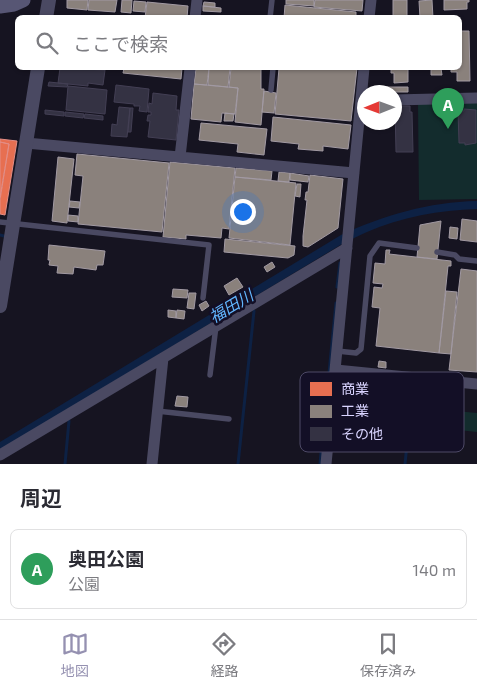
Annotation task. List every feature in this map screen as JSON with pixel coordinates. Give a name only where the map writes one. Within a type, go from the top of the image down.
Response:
[{"type":"main road","points":[[0,6],[14,4],[23,0]]},
{"type":"street","points":[[46,15],[48,0]]},
{"type":"street","points":[[196,15],[197,0]]},
{"type":"street","points":[[369,15],[371,0]]},
{"type":"street","points":[[0,306],[7,223],[26,143],[38,70]]},
{"type":"street","points":[[180,157],[190,70]]},
{"type":"street","points":[[363,85],[364,70]]},
{"type":"street","points":[[402,100],[477,98]]},
{"type":"street","points":[[356,372],[336,370],[359,130]]},
{"type":"street","points":[[26,143],[354,173]]},
{"type":"street","points":[[0,455],[347,247]]},
{"type":"street","points":[[152,464],[163,358]]},
{"type":"street","points":[[464,383],[477,384]]},
{"type":"lane","points":[[270,15],[272,0]]},
{"type":"lane","points":[[271,90],[272,70]]},
{"type":"lane","points":[[7,223],[209,245],[203,298]]},
{"type":"lane","points":[[338,351],[356,353],[361,349],[370,256],[375,248],[379,243],[386,243],[417,248]]},
{"type":"lane","points":[[437,252],[455,255],[458,259],[477,261]]},
{"type":"lane","points":[[210,375],[216,326]]},
{"type":"lane","points":[[157,411],[228,419]]},
{"type":"green space","points":[[477,103],[477,199],[419,200],[418,104]]},
{"type":"green space","points":[[464,412],[477,413],[477,432],[464,431]]},
{"type":"water","name":"福田川","points":[[477,201],[477,209],[449,211],[407,218],[364,233],[342,244],[0,450],[0,442],[341,235],[374,221],[407,211],[442,204]]},
{"type":"building: 商業","points":[[0,139],[17,141],[5,215],[0,214],[0,200],[9,144],[0,142]]},
{"type":"building: 商業","points":[[0,142],[9,144],[0,197]]},
{"type":"building: 工業","points":[[67,0],[88,0],[87,10],[67,8]]},
{"type":"building: 工業","points":[[89,0],[117,0],[115,12],[88,10]]},
{"type":"building: 工業","points":[[122,0],[132,0],[131,13],[121,12]]},
{"type":"building: 工業","points":[[286,0],[314,0],[314,6],[286,4]]},
{"type":"building: 工業","points":[[315,0],[363,0],[362,11],[314,7]]},
{"type":"building: 工業","points":[[393,0],[407,0],[407,15],[393,15]]},
{"type":"building: 工業","points":[[432,0],[433,15],[420,15],[419,1]]},
{"type":"building: 工業","points":[[444,0],[469,0],[469,2],[467,2],[467,9],[444,10]]},
{"type":"building: 工業","points":[[134,1],[146,2],[145,12],[133,11]]},
{"type":"building: 工業","points":[[147,2],[188,6],[187,15],[145,15]]},
{"type":"building: 工業","points":[[204,2],[215,3],[215,7],[203,6]]},
{"type":"building: 工業","points":[[285,5],[356,12],[356,15],[284,15]]},
{"type":"building: 工業","points":[[203,6],[221,8],[221,12],[203,11]]},
{"type":"building: 工業","points":[[462,31],[469,31],[470,81],[457,81],[457,72],[451,72],[451,70],[462,70]]},
{"type":"building: 工業","points":[[124,70],[182,70],[181,79],[123,73]]},
{"type":"building: 工業","points":[[196,70],[209,70],[207,85],[194,84]]},
{"type":"building: 工業","points":[[209,70],[230,70],[228,87],[208,85]]},
{"type":"building: 工業","points":[[231,70],[261,70],[261,89],[264,89],[261,125],[235,122],[238,88],[229,87]]},
{"type":"building: 工業","points":[[279,70],[357,70],[351,121],[275,114]]},
{"type":"building: 工業","points":[[391,70],[408,70],[408,82],[394,83],[394,73],[391,73]]},
{"type":"building: 工業","points":[[431,70],[441,70],[442,75],[431,75]]},
{"type":"building: 工業","points":[[194,84],[238,88],[235,114],[222,113],[221,122],[191,119]]},
{"type":"building: 工業","points":[[402,87],[408,87],[408,92],[402,92]]},
{"type":"building: 工業","points":[[264,91],[276,93],[274,113],[262,112]]},
{"type":"building: 工業","points":[[225,113],[234,114],[233,121],[224,121]]},
{"type":"building: 工業","points":[[273,117],[351,125],[348,149],[323,146],[323,151],[298,149],[299,144],[271,141]]},
{"type":"building: 工業","points":[[201,123],[267,129],[264,155],[237,152],[238,144],[199,140]]},
{"type":"building: 工業","points":[[77,154],[169,163],[162,232],[78,224],[83,176],[75,175]]},
{"type":"building: 工業","points":[[58,157],[74,159],[67,223],[52,221]]},
{"type":"building: 工業","points":[[170,162],[235,168],[229,229],[222,228],[221,238],[186,235],[186,239],[163,237]]},
{"type":"building: 工業","points":[[236,168],[272,171],[271,180],[235,177]]},
{"type":"building: 工業","points":[[279,172],[290,173],[289,182],[278,181]]},
{"type":"building: 工業","points":[[290,173],[309,176],[308,182],[290,180]]},
{"type":"building: 工業","points":[[310,175],[343,179],[338,228],[308,247],[303,246],[303,236],[307,200],[305,200]]},
{"type":"building: 工業","points":[[235,177],[296,183],[290,245],[229,238]]},
{"type":"building: 工業","points":[[297,184],[301,184],[300,197],[295,196]]},
{"type":"building: 工業","points":[[70,201],[80,202],[79,208],[69,207]]},
{"type":"building: 工業","points":[[68,215],[78,216],[78,222],[68,221]]},
{"type":"building: 工業","points":[[462,219],[477,221],[477,242],[460,240]]},
{"type":"building: 工業","points":[[441,221],[437,259],[417,257],[420,225]]},
{"type":"building: 工業","points":[[450,227],[458,228],[457,239],[449,238]]},
{"type":"building: 工業","points":[[225,239],[295,246],[294,255],[288,258],[224,252]]},
{"type":"building: 工業","points":[[49,245],[105,251],[103,265],[97,265],[96,270],[74,267],[73,274],[57,273],[58,266],[49,265]]},
{"type":"building: 工業","points":[[386,250],[390,250],[389,254],[451,261],[451,266],[448,266],[439,353],[376,346],[380,308],[372,307],[374,287],[382,288],[383,284],[373,283],[375,263],[385,264]]},
{"type":"building: 工業","points":[[272,262],[275,267],[267,272],[264,267]]},
{"type":"building: 工業","points":[[461,269],[477,271],[477,372],[449,370]]},
{"type":"building: 工業","points":[[237,278],[243,287],[229,295],[224,286]]},
{"type":"building: 工業","points":[[173,289],[188,290],[187,298],[172,297]]},
{"type":"building: 工業","points":[[446,291],[457,292],[451,354],[439,353]]},
{"type":"building: 工業","points":[[189,293],[196,293],[194,309],[187,308]]},
{"type":"building: 工業","points":[[206,301],[209,306],[202,311],[199,305]]},
{"type":"building: 工業","points":[[168,310],[176,311],[176,318],[168,317]]},
{"type":"building: 工業","points":[[177,310],[185,311],[184,319],[176,318]]},
{"type":"building: 工業","points":[[379,361],[386,362],[386,368],[378,367]]},
{"type":"building: 工業","points":[[177,396],[188,397],[187,407],[175,406]]},
{"type":"building: その他","points":[[60,70],[105,70],[103,85],[88,83],[88,86],[58,83]]},
{"type":"building: その他","points":[[49,82],[68,84],[67,87],[48,86]]},
{"type":"building: その他","points":[[116,85],[149,89],[147,112],[139,111],[140,106],[134,106],[134,104],[114,102]]},
{"type":"building: その他","points":[[68,86],[107,90],[105,114],[66,110]]},
{"type":"building: その他","points":[[153,93],[177,96],[176,110],[179,110],[176,140],[148,137],[150,121],[147,121],[148,115],[151,115],[151,112],[148,112],[149,103],[152,104]]},
{"type":"building: その他","points":[[402,106],[410,106],[410,112],[412,112],[413,152],[396,152],[396,130],[402,130]]},
{"type":"building: その他","points":[[119,107],[130,108],[127,137],[111,136],[112,124],[117,125]]},
{"type":"building: その他","points":[[130,108],[133,108],[131,132],[128,132]]},
{"type":"building: その他","points":[[464,109],[476,110],[476,143],[465,145],[465,143],[459,143],[458,111],[464,111]]},
{"type":"building: その他","points":[[45,110],[64,112],[64,116],[45,114]]},
{"type":"building: その他","points":[[65,112],[84,114],[83,118],[65,116]]},
{"type":"building: その他","points":[[85,114],[103,116],[103,120],[84,118]]},
{"type":"waterway","points":[[0,235],[4,236]]},
{"type":"waterway","points":[[337,287],[340,263]]},
{"type":"waterway","points":[[329,372],[336,303]]},
{"type":"waterway","name":"福田川","points":[[238,464],[254,311]]},
{"type":"waterway","points":[[65,464],[69,421]]},
{"type":"waterway","points":[[320,464],[321,452]]},
{"type":"waterway","points":[[405,464],[406,452]]},
{"type":"place","name":"奥田公園","points":[[448,129]]}]
